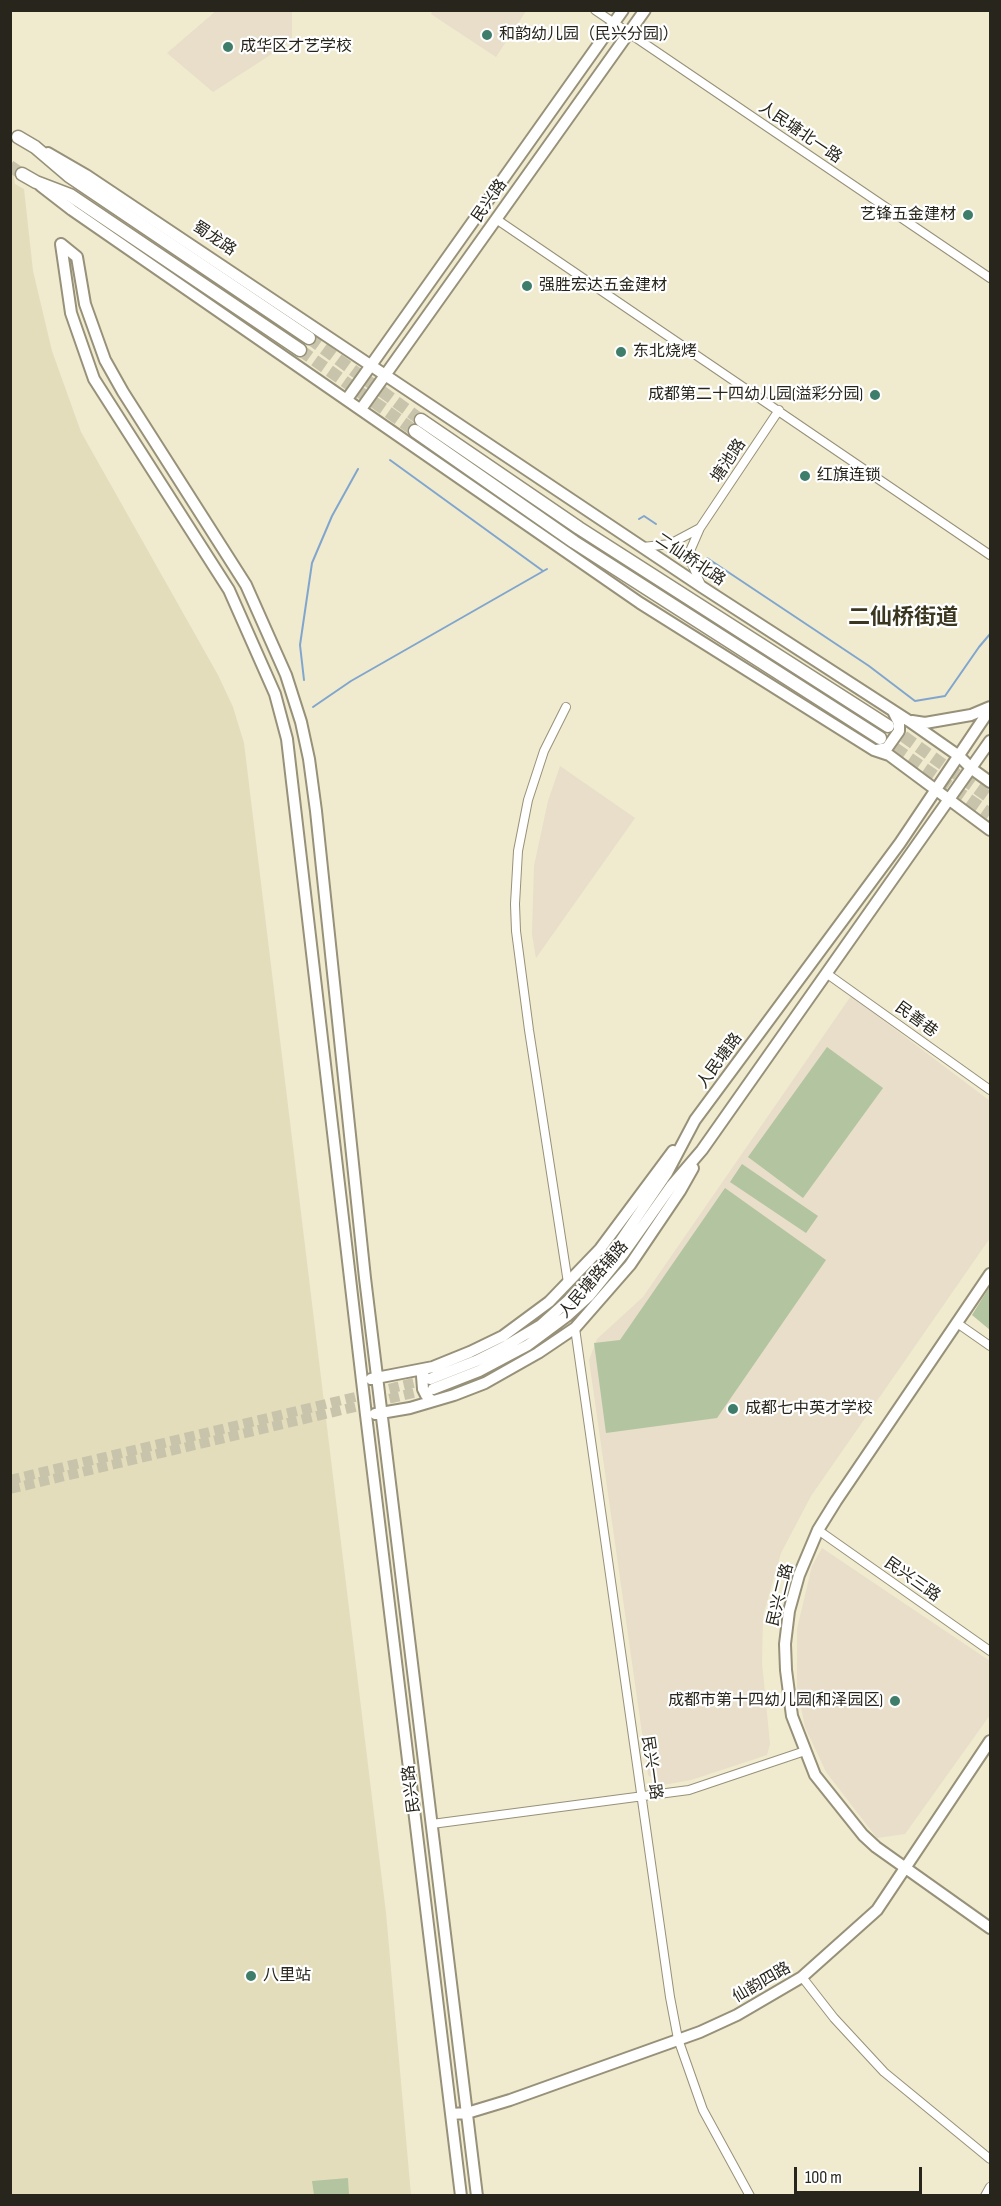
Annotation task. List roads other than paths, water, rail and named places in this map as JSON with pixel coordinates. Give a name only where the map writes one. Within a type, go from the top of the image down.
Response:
[{"type":"main road","name":"蜀龙路","points":[[18,137],[35,147],[69,176],[309,338]]},
{"type":"main road","points":[[22,174],[70,195],[300,350]]},
{"type":"main road","points":[[421,420],[579,528],[888,726]]},
{"type":"main road","points":[[415,431],[574,542],[880,738]]},
{"type":"street","name":"人民塘北一路","points":[[594,10],[990,278]]},
{"type":"street","name":"民兴路","points":[[347,399],[623,10]]},
{"type":"street","name":"民兴路","points":[[360,409],[645,10]]},
{"type":"street","name":"蜀龙路","points":[[35,147],[87,175],[372,364]]},
{"type":"street","points":[[36,182],[72,210],[640,603],[874,750],[889,755],[990,830]]},
{"type":"street","points":[[496,219],[990,555]]},
{"type":"street","name":"民兴路","points":[[461,2196],[287,740],[271,683],[229,590],[94,379],[71,313],[61,244],[77,257],[85,304],[105,360],[246,585],[286,675],[301,722],[309,759],[378,1379],[477,2196]]},
{"type":"street","name":"二仙桥北路","points":[[372,364],[702,587],[909,721],[990,782]]},
{"type":"street","name":"塘池路","points":[[700,528],[779,410]]},
{"type":"street","points":[[643,547],[670,544],[700,528]]},
{"type":"street","points":[[700,528],[690,551],[692,564],[702,587]]},
{"type":"street","points":[[566,707],[544,751],[528,800],[518,851],[515,904],[516,931],[529,1030],[568,1282]]},
{"type":"street","points":[[909,721],[925,723],[972,715],[990,708]]},
{"type":"street","name":"人民塘路","points":[[429,1379],[469,1365],[504,1347],[541,1325],[580,1290],[619,1243],[667,1173],[696,1120],[900,843],[990,708]]},
{"type":"street","points":[[874,750],[887,748],[899,731],[899,723],[893,711]]},
{"type":"street","points":[[432,1401],[423,1389],[422,1376],[429,1379],[457,1381],[511,1355],[544,1335],[589,1296],[623,1254],[672,1185],[702,1150],[950,801],[990,741]]},
{"type":"street","name":"民善巷","points":[[826,973],[990,1090]]},
{"type":"street","name":"人民塘路辅路","points":[[362,1381],[429,1379],[470,1352],[503,1336],[549,1302],[600,1248],[696,1120]]},
{"type":"street","name":"人民塘路辅路","points":[[366,1415],[432,1401],[485,1383],[538,1353],[574,1328],[630,1265],[680,1191],[702,1150]]},
{"type":"street","name":"民兴二路","points":[[990,1274],[818,1530],[796,1584],[789,1611],[785,1644],[792,1716],[815,1775],[863,1835],[904,1869],[990,1928]]},
{"type":"street","points":[[957,1323],[990,1346]]},
{"type":"street","name":"民兴一路","points":[[574,1328],[670,1997],[678,2039],[703,2110],[750,2196]]},
{"type":"street","name":"民兴三路","points":[[818,1530],[990,1652]]},
{"type":"street","name":"仙韵四路","points":[[452,2114],[467,2113],[605,2068],[700,2032],[738,2015],[802,1977],[877,1910],[990,1741]]},
{"type":"street","points":[[416,1826],[689,1790],[805,1751]]},
{"type":"street","points":[[802,1977],[834,2018],[884,2072],[990,2159]]},
{"type":"street","points":[[985,2196],[990,2187]]},
{"type":"waterway","points":[[390,460],[543,571]]},
{"type":"waterway","points":[[304,680],[300,645],[312,563],[332,516],[358,469]]},
{"type":"waterway","points":[[639,519],[644,516],[656,524]]},
{"type":"waterway","points":[[707,558],[869,666],[915,701],[945,696],[990,634]]},
{"type":"waterway","points":[[313,707],[351,681],[547,569]]},
{"type":"tunnel","points":[[10,166],[22,174]]},
{"type":"tunnel","points":[[309,338],[421,420]]},
{"type":"tunnel","points":[[300,350],[415,431]]},
{"type":"tunnel","points":[[889,726],[990,798]]},
{"type":"tunnel","points":[[880,738],[990,814]]},
{"type":"tunnel","points":[[10,1480],[430,1379]]},
{"type":"tunnel","points":[[10,1489],[430,1389]]},
{"type":"place","name":"和韵幼儿园（民兴分园)）","points":[[487,35]]},
{"type":"place","name":"成华区才艺学校","points":[[228,47]]},
{"type":"place","name":"艺锋五金建材","points":[[968,215]]},
{"type":"place","name":"强胜宏达五金建材","points":[[527,286]]},
{"type":"place","name":"东北烧烤","points":[[621,352]]},
{"type":"place","name":"成都第二十四幼儿园(溢彩分园)","points":[[875,395]]},
{"type":"place","name":"红旗连锁","points":[[805,476]]},
{"type":"place","name":"成都七中英才学校","points":[[733,1409]]},
{"type":"place","name":"成都市第十四幼儿园(和泽园区)","points":[[895,1701]]},
{"type":"place","name":"八里站","points":[[251,1976]]},
{"type":"district","name":"二仙桥街道","points":[[903,618]]}]
